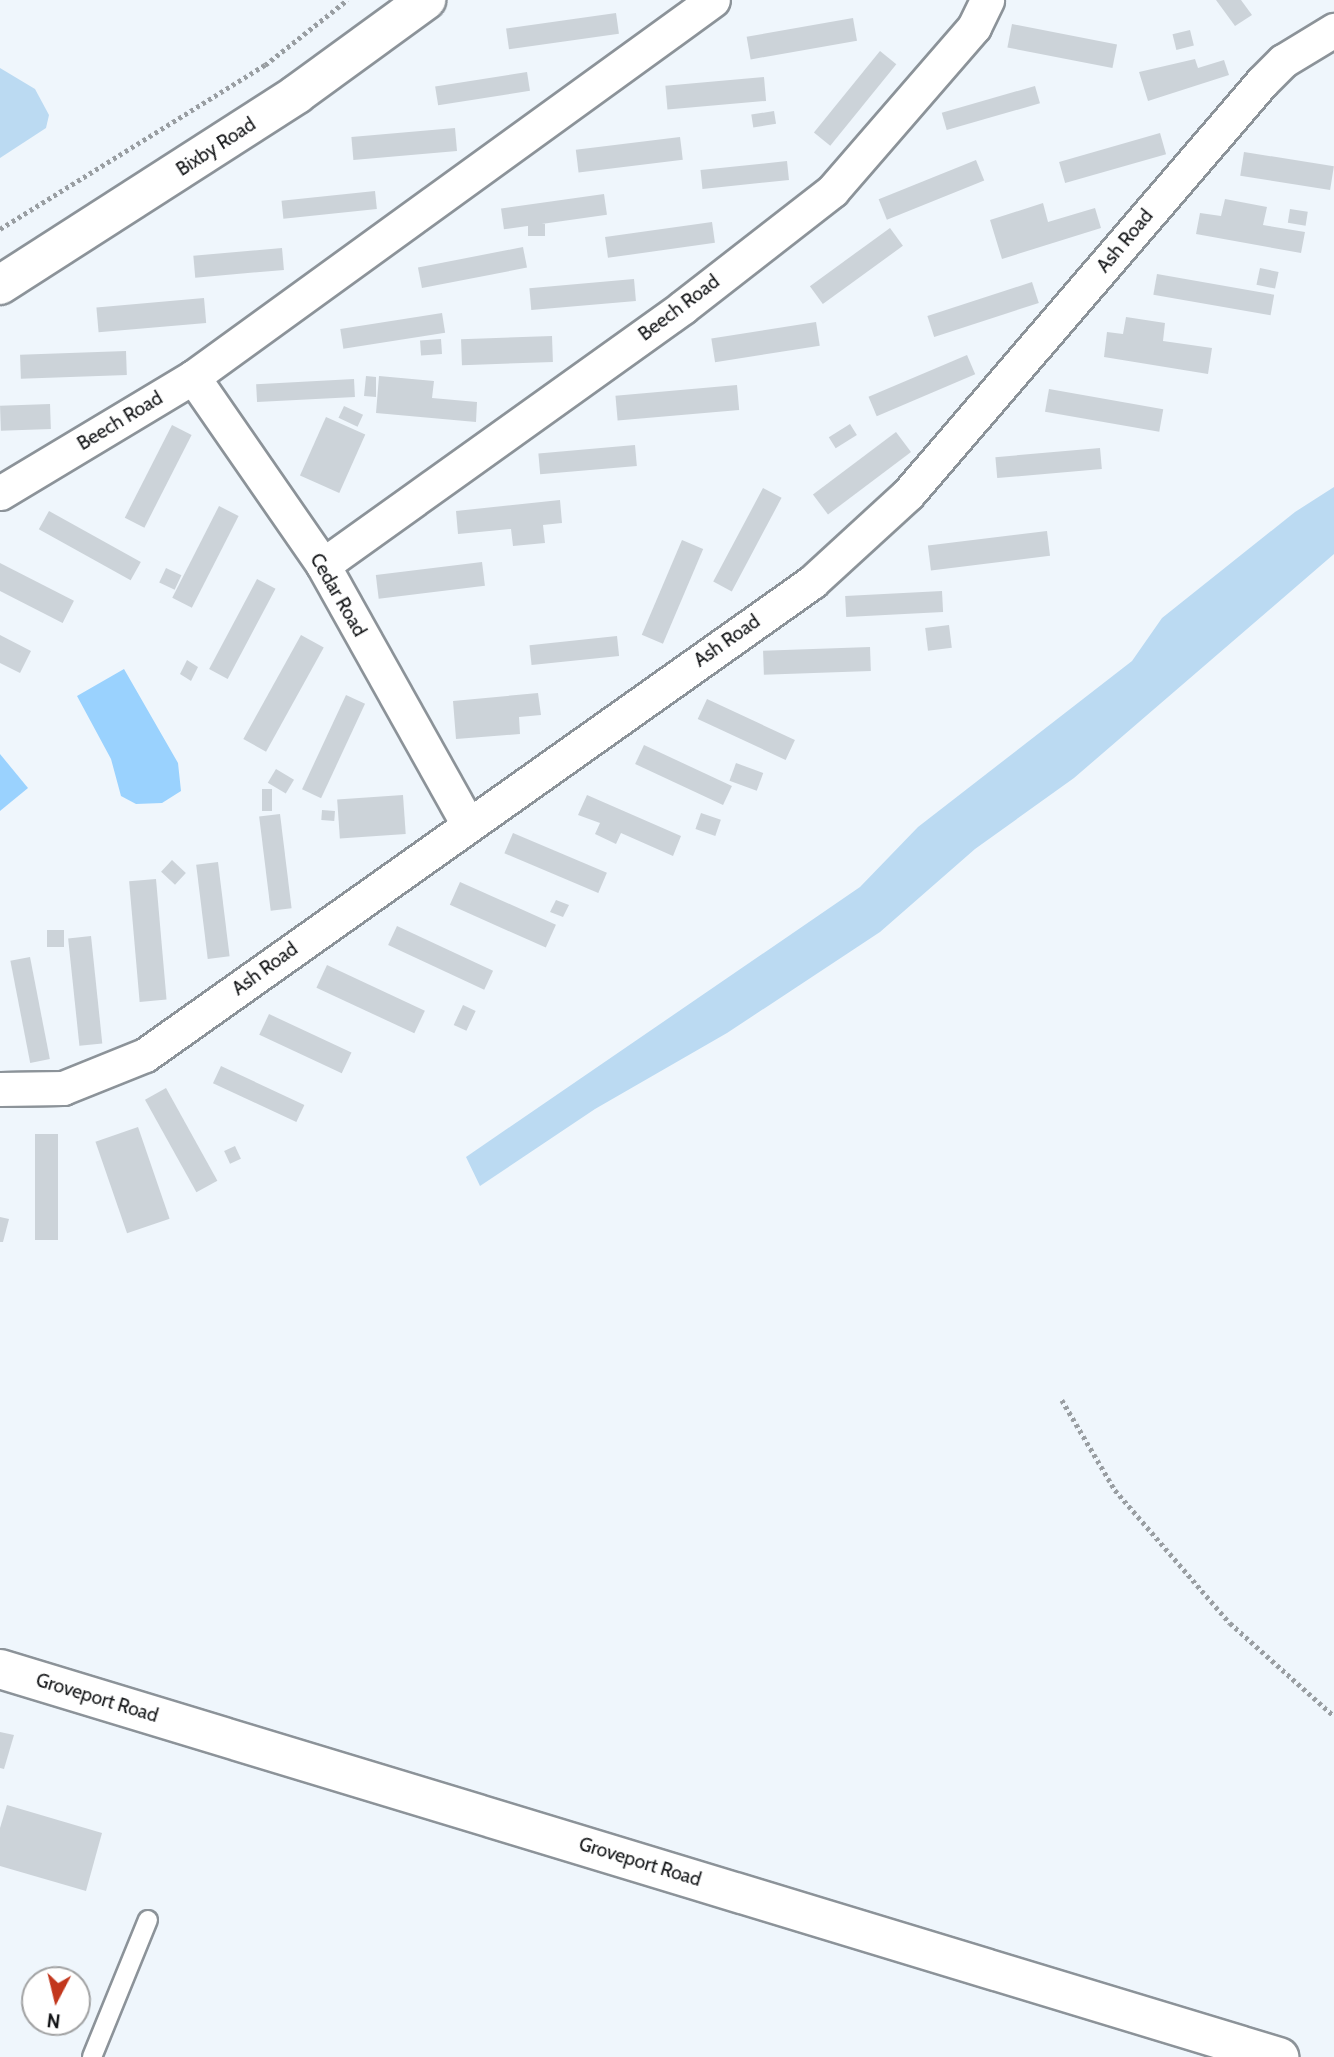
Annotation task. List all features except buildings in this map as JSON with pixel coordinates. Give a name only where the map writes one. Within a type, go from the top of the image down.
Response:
[{"type":"main road","name":"Bixby Road","points":[[0,285],[297,94],[426,0]]},
{"type":"main road","name":"Groveport Road","points":[[0,1669],[1279,2057]]},
{"type":"street","name":"Beech Road","points":[[0,493],[193,377],[713,0]]},
{"type":"street","name":"Beech Road","points":[[323,565],[683,307],[832,191],[974,27],[986,0]]},
{"type":"street","name":"Ash Road","points":[[0,1089],[63,1088],[145,1055],[467,823],[812,582],[872,531],[908,494],[1262,82],[1283,61],[1334,30]]},
{"type":"street","name":"Cedar Road","points":[[193,377],[323,565],[467,823]]},
{"type":"lane","points":[[92,2057],[148,1920]]},
{"type":"path","points":[[0,229],[265,65],[347,0]]},
{"type":"path","points":[[1062,1400],[1115,1490],[1230,1623],[1334,1716]]},
{"type":"shaded area","points":[[0,68],[35,89],[49,115],[46,128],[0,158]]},
{"type":"shaded area","points":[[1334,487],[1334,554],[1074,778],[975,849],[880,932],[727,1033],[595,1109],[480,1186],[466,1157],[860,887],[918,827],[1132,661],[1162,618],[1295,512]]},
{"type":"shaded area","points":[[124,669],[178,763],[181,791],[162,803],[136,804],[121,796],[111,759],[77,696]]},
{"type":"shaded area","points":[[0,754],[28,788],[0,811]]}]
